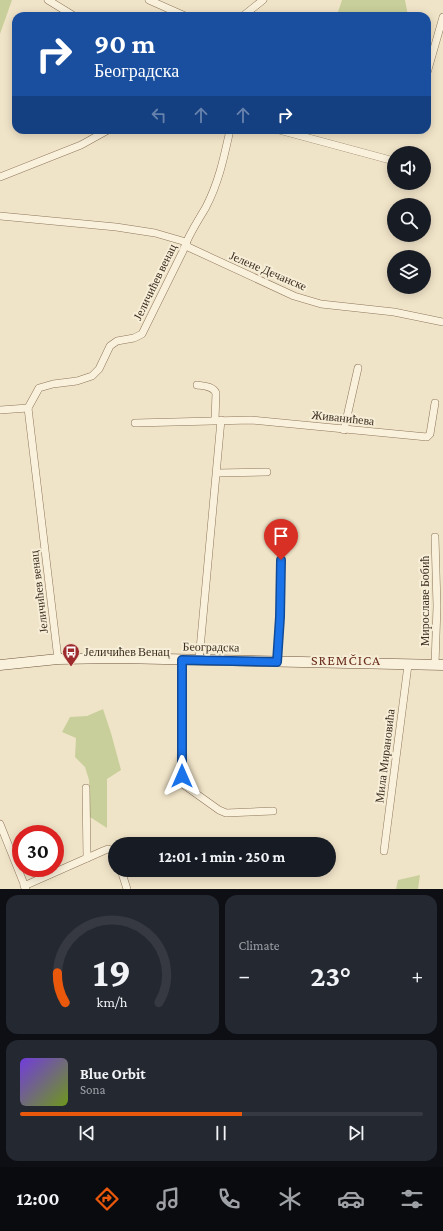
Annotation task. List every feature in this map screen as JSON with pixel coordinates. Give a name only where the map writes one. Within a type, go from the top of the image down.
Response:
[{"type":"main road","name":"Београдска","points":[[0,665],[58,659],[118,658],[439,665]]},
{"type":"street","points":[[48,0],[68,12]]},
{"type":"street","points":[[149,0],[176,12]]},
{"type":"street","points":[[248,12],[263,0]]},
{"type":"street","points":[[431,59],[443,17]]},
{"type":"street","points":[[0,178],[81,145],[102,134]]},
{"type":"street","points":[[186,242],[216,185],[222,169],[229,134]]},
{"type":"street","points":[[294,134],[387,159]]},
{"type":"street","name":"Јеличићев венац","points":[[0,216],[116,227],[155,234],[186,242],[142,334],[134,338],[117,341],[110,346],[99,369],[92,376],[39,388],[28,408],[58,659]]},
{"type":"street","name":"Јелене Дечанске","points":[[186,242],[188,247],[294,296],[321,304],[394,312],[443,322]]},
{"type":"street","points":[[344,430],[358,368]]},
{"type":"street","points":[[197,385],[211,387],[214,389],[216,393],[218,420],[217,473],[198,660]]},
{"type":"street","name":"Живанићева","points":[[135,423],[251,420],[427,437],[430,434],[435,403]]},
{"type":"street","points":[[0,410],[28,408]]},
{"type":"street","points":[[217,473],[267,472]]},
{"type":"street","name":"Мирославе Бобић","points":[[435,537],[439,665]]},
{"type":"street","points":[[277,662],[280,617],[281,560]]},
{"type":"street","points":[[182,660],[182,776],[184,785],[219,810],[226,813],[273,811]]},
{"type":"street","name":"Мила Мирановића","points":[[384,851],[408,665]]},
{"type":"street","points":[[86,788],[87,858]]},
{"type":"street","points":[[0,824],[25,887],[108,849]]},
{"type":"street","points":[[123,877],[127,889]]},
{"type":"green space","points":[[0,0],[12,0],[0,34]]},
{"type":"green space","points":[[342,0],[405,0],[407,12],[338,12]]},
{"type":"green space","points":[[103,709],[121,770],[107,779],[107,828],[90,817],[89,780],[85,767],[75,757],[76,738],[62,732],[70,717],[87,716]]},
{"type":"green space","points":[[420,875],[418,889],[396,889],[398,880]]},
{"type":"place","name":"Јеличићев Венац","points":[[71,667]]},
{"type":"district","name":"SREMČICA","points":[[346,660]]},
{"type":"route","points":[[182,776],[182,660],[277,662],[280,617],[281,560]]}]
